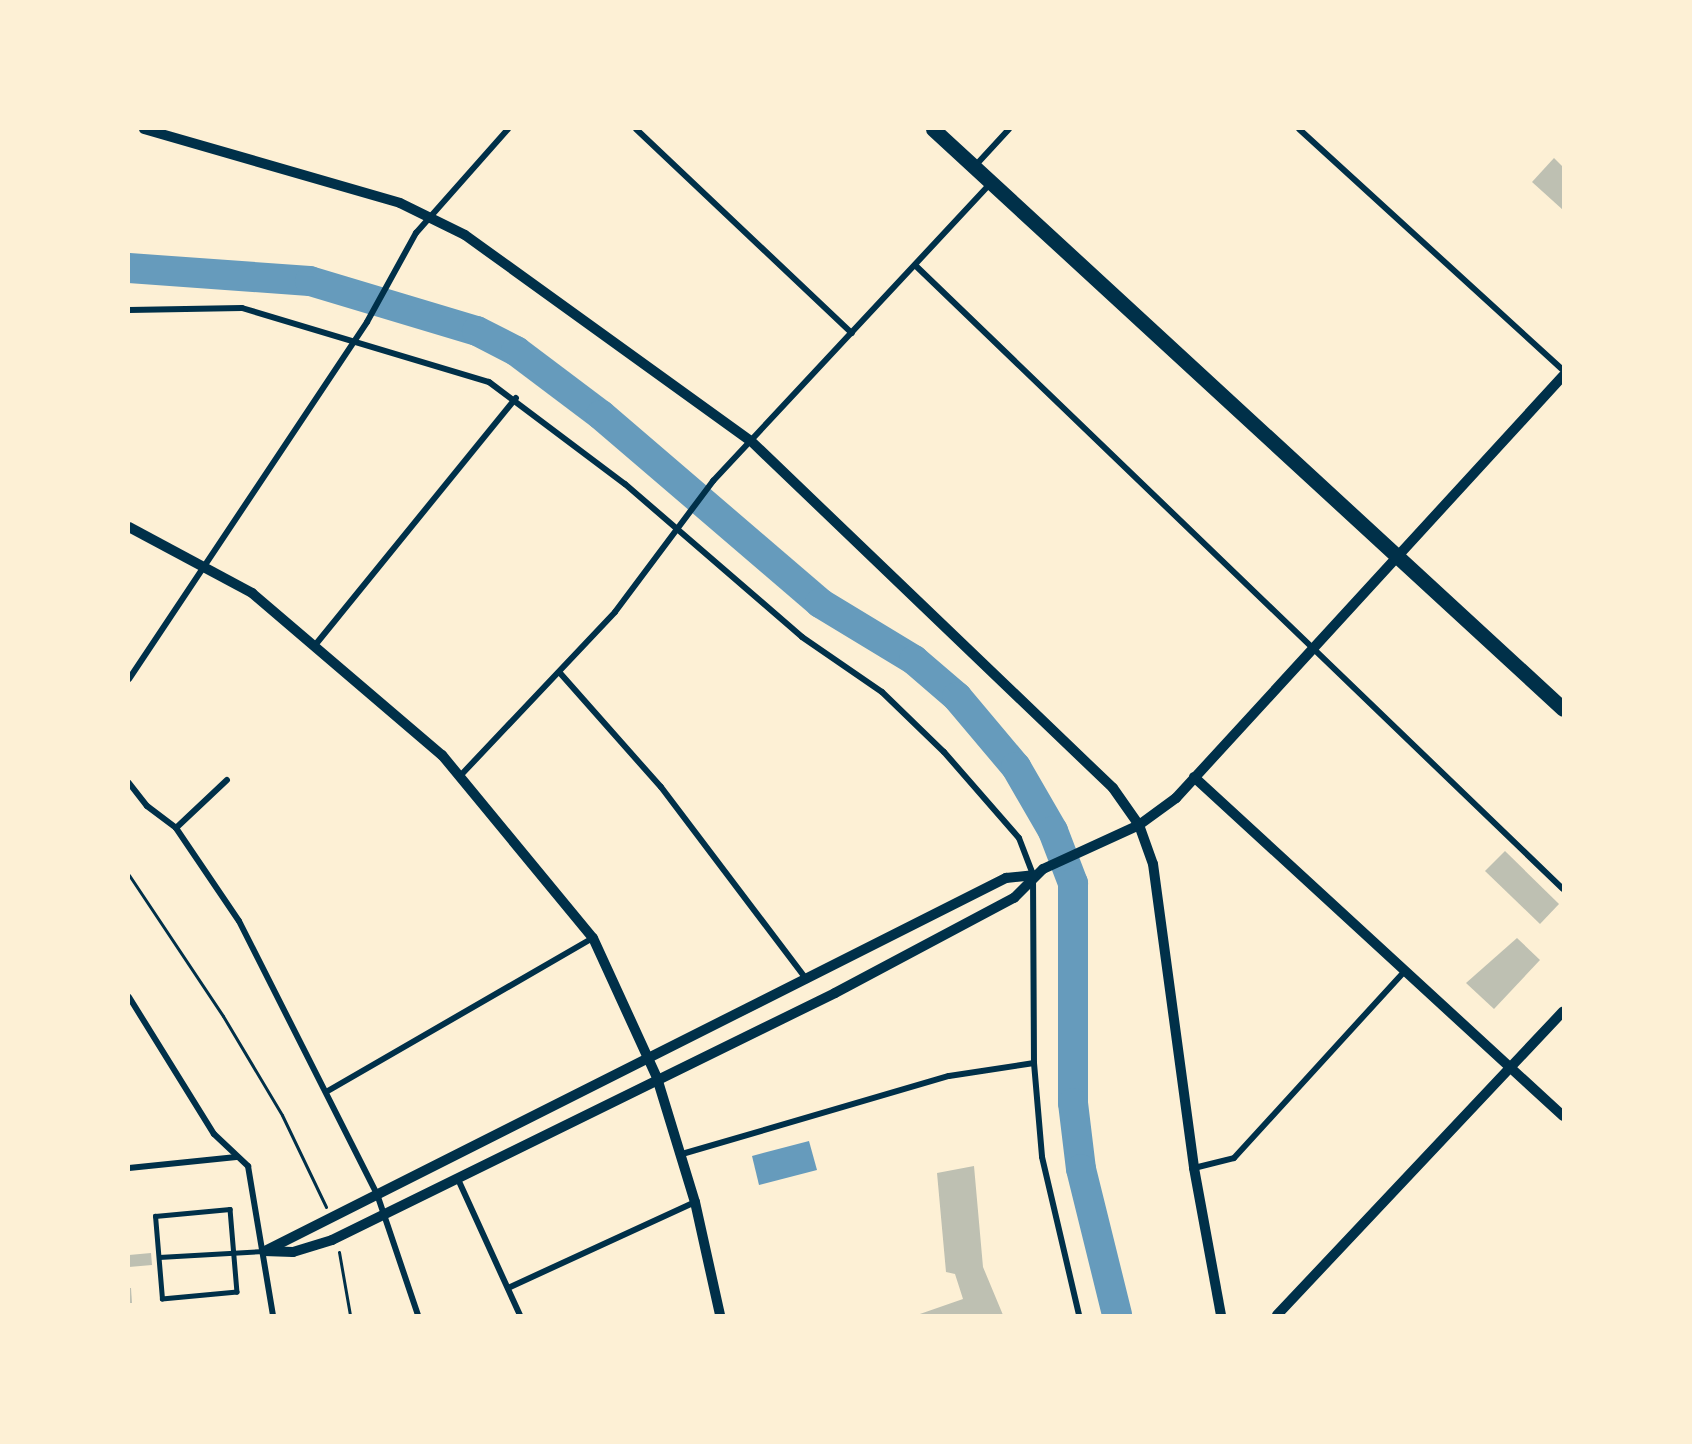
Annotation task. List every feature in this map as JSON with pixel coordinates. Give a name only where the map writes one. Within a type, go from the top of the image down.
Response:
[{"type":"highway","points":[[933,129],[1394,557],[1563,709]]},
{"type":"street","points":[[144,129],[430,214],[751,441],[1113,788],[1139,825],[1153,864],[1194,1168],[1221,1315]]},
{"type":"street","points":[[129,679],[204,563],[367,322],[393,273],[430,214],[507,129]]},
{"type":"street","points":[[636,129],[852,333]]},
{"type":"street","points":[[974,167],[1009,129]]},
{"type":"street","points":[[1299,129],[1563,370]]},
{"type":"street","points":[[461,775],[560,673],[678,530],[713,481],[916,266],[990,184]]},
{"type":"street","points":[[916,266],[1158,494],[1310,648],[1563,889]]},
{"type":"street","points":[[129,310],[222,305],[464,370],[516,398],[678,530],[802,637],[882,692],[944,752],[1019,838],[1038,872],[1034,1062],[1048,1192],[1079,1315]]},
{"type":"street","points":[[264,1251],[651,1061],[1006,878],[1038,872],[1102,840],[1139,825],[1194,777],[1310,648],[1563,376]]},
{"type":"street","points":[[316,644],[516,398]]},
{"type":"street","points":[[129,527],[204,563],[316,644],[461,775],[593,938],[657,1078],[695,1202],[720,1315]]},
{"type":"street","points":[[560,673],[594,705],[699,833],[808,981]]},
{"type":"street","points":[[1194,777],[1563,1116]]},
{"type":"street","points":[[176,828],[227,780]]},
{"type":"street","points":[[129,783],[147,806],[176,828],[239,921],[377,1194],[418,1315]]},
{"type":"street","points":[[264,1251],[293,1252],[332,1240],[457,1176],[835,993],[1014,898],[1038,872]]},
{"type":"street","points":[[326,1092],[593,938]]},
{"type":"street","points":[[1194,1168],[1234,1158],[1404,972]]},
{"type":"street","points":[[129,997],[214,1134],[248,1166],[273,1315]]},
{"type":"street","points":[[1277,1315],[1563,1012]]},
{"type":"street","points":[[682,1154],[950,1076],[1034,1062]]},
{"type":"street","points":[[129,1168],[236,1157]]},
{"type":"street","points":[[457,1176],[520,1315]]},
{"type":"street","points":[[508,1288],[695,1202]]},
{"type":"lane","points":[[230,1209],[237,1293],[162,1299],[159,1257],[155,1216],[230,1209]]},
{"type":"lane","points":[[159,1257],[264,1251]]},
{"type":"path","points":[[129,875],[276,1105],[331,1217]]},
{"type":"path","points":[[332,1240],[350,1315]]},
{"type":"water","points":[[809,1141],[817,1170],[759,1185],[752,1156]]},
{"type":"building","points":[[1554,158],[1563,167],[1563,210],[1532,182]]},
{"type":"building","points":[[1505,851],[1559,904],[1540,924],[1485,871]]},
{"type":"building","points":[[1517,938],[1540,960],[1494,1009],[1466,983]]},
{"type":"building","points":[[974,1166],[983,1267],[1003,1315],[917,1315],[963,1299],[955,1274],[946,1272],[937,1173]]},
{"type":"building","points":[[151,1253],[152,1265],[129,1267],[129,1255]]},
{"type":"building","points":[[129,1288],[131,1288],[132,1303],[129,1303]]},
{"type":"waterway","points":[[129,268],[310,281],[477,331],[516,351],[601,415],[820,603],[914,660],[957,697],[1016,767],[1053,831],[1073,883],[1073,1103],[1081,1169],[1117,1315]]}]
